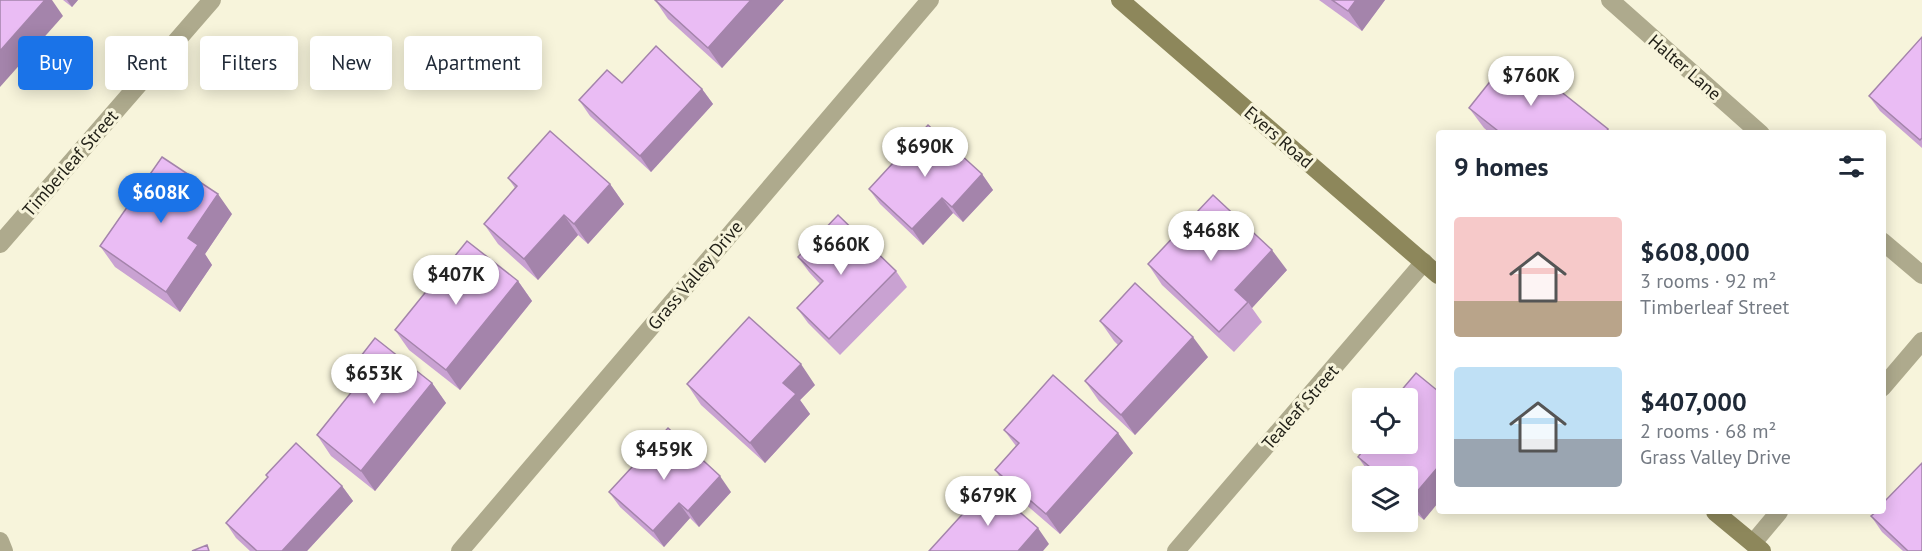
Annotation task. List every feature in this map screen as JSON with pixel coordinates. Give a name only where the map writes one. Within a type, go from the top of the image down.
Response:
[{"type":"main road","name":"Evers Road","points":[[1120,0],[1436,273]]},
{"type":"main road","points":[[1718,514],[1757,547]]},
{"type":"street","name":"Timberleaf Street","points":[[0,244],[212,0]]},
{"type":"street","name":"Grass Valley Drive","points":[[460,551],[930,0]]},
{"type":"street","name":"Halter Lane","points":[[1610,0],[1756,130]]},
{"type":"street","points":[[1886,244],[1922,275]]},
{"type":"street","name":"Tealeaf Street","points":[[1176,551],[1424,262]]},
{"type":"street","points":[[1886,383],[1922,341]]},
{"type":"street","points":[[1757,547],[1778,514]]},
{"type":"street","points":[[0,541],[4,551]]},
{"type":"building","points":[[0,0],[45,0],[0,51]]},
{"type":"building","points":[[655,0],[751,0],[708,48]]},
{"type":"building","points":[[1332,0],[1356,0],[1348,11]]},
{"type":"building","points":[[1922,37],[1922,138],[1920,140],[1869,96]]},
{"type":"building","points":[[656,46],[702,89],[640,156],[579,100],[607,70],[622,83]]},
{"type":"building","points":[[1508,59],[1545,88],[1550,83],[1608,129],[1497,130],[1469,108]]},
{"type":"building","points":[[928,125],[982,174],[952,207],[942,198],[912,229],[869,189]]},
{"type":"building","points":[[550,131],[610,184],[574,224],[564,215],[524,259],[484,224],[517,186],[508,178]]},
{"type":"building","points":[[162,157],[218,194],[188,238],[198,245],[166,292],[100,246]]},
{"type":"building","points":[[1213,195],[1272,250],[1235,290],[1248,302],[1219,332],[1148,264]]},
{"type":"building","points":[[838,215],[896,271],[829,339],[797,308],[823,281],[798,257]]},
{"type":"building","points":[[467,241],[518,281],[446,370],[395,330]]},
{"type":"building","points":[[1135,283],[1193,337],[1121,415],[1085,381],[1122,341],[1100,321]]},
{"type":"building","points":[[749,317],[801,364],[783,383],[796,394],[750,443],[687,384]]},
{"type":"building","points":[[375,338],[432,383],[361,471],[317,435],[362,379],[350,370]]},
{"type":"building","points":[[1416,373],[1436,389],[1436,469],[1418,491],[1418,466],[1369,466],[1358,457],[1360,454],[1418,454],[1418,388],[1403,388]]},
{"type":"building","points":[[1053,375],[1118,433],[1046,514],[995,470],[1019,443],[1004,430]]},
{"type":"building","points":[[668,428],[720,476],[688,511],[679,503],[653,531],[609,492]]},
{"type":"building","points":[[296,443],[342,486],[282,551],[257,551],[226,523]]},
{"type":"building","points":[[1922,463],[1922,551],[1908,551],[1871,516],[1886,514],[1886,500]]},
{"type":"building","points":[[989,485],[1038,528],[1018,551],[929,551]]},
{"type":"building","points":[[207,545],[209,551],[192,551]]}]
